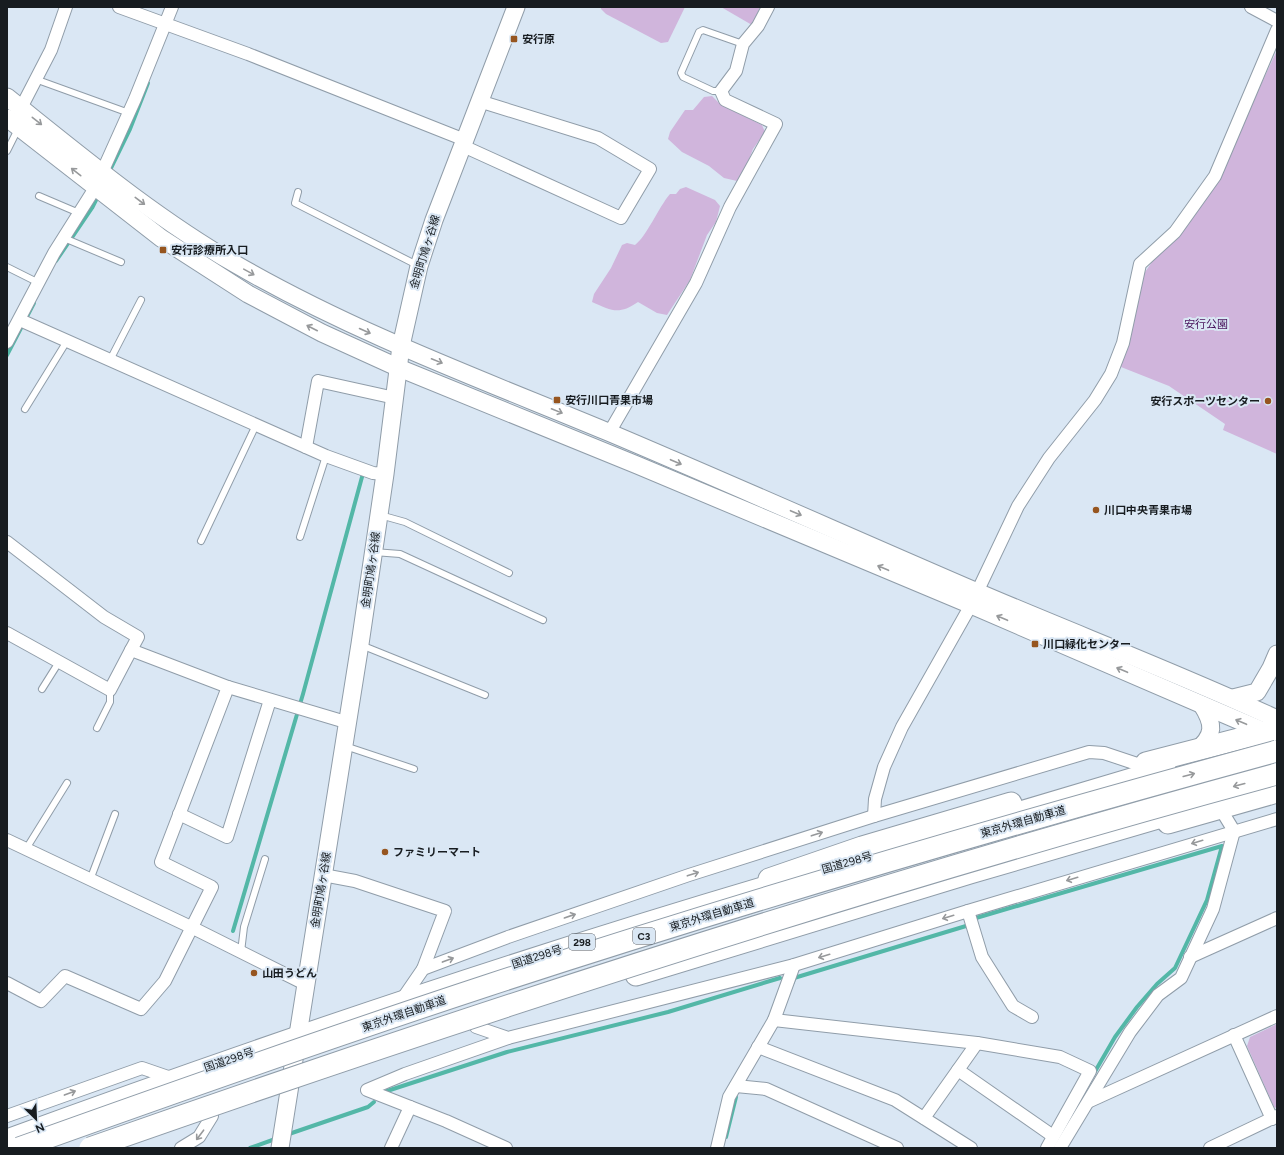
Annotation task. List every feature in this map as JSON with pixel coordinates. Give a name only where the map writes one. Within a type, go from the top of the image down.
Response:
[{"type":"highway","points":[[623,929],[862,847],[1140,765],[1274,729]]},
{"type":"highway","name":"東京外環自動車道","points":[[19,1148],[242,1068],[489,985],[737,907],[984,834],[1277,751]]},
{"type":"highway","name":"国道298号","points":[[7,1140],[174,1079],[298,1036],[623,929],[1165,769]]},
{"type":"highway","name":"東京外環自動車道","points":[[90,1148],[434,1029],[640,962],[1016,847],[1277,774]]},
{"type":"highway","points":[[650,971],[897,903],[1277,792]]},
{"type":"highway","points":[[121,1148],[289,1089],[650,971],[970,872],[1182,812]]},
{"type":"street","points":[[21,108],[51,50],[66,7]]},
{"type":"street","points":[[119,7],[248,54],[464,143],[621,218],[650,169],[598,138],[479,101]]},
{"type":"street","points":[[7,342],[64,238],[98,180],[129,113],[166,25],[172,7]]},
{"type":"street","name":"金明町鳩ヶ谷線","points":[[280,1148],[307,985],[323,875],[349,723],[380,514],[399,368],[400,346],[419,266],[434,220],[516,7]]},
{"type":"street","points":[[609,433],[696,283],[730,206],[776,124],[725,100],[721,91],[736,71],[743,44],[758,26],[768,7]]},
{"type":"street","points":[[1251,7],[1277,21]]},
{"type":"street","points":[[874,816],[875,799],[884,767],[902,727],[974,598],[1018,506],[1049,458],[1095,400],[1111,374],[1123,343],[1140,264],[1175,232],[1215,176],[1277,30]]},
{"type":"street","points":[[7,97],[21,108],[161,238],[248,294],[322,333],[399,368],[637,465],[1233,698],[1274,729]]},
{"type":"street","points":[[13,123],[98,180],[236,264],[345,322],[609,433],[974,598],[1202,705],[1274,729]]},
{"type":"street","points":[[20,320],[326,456],[373,473],[385,474]]},
{"type":"street","points":[[306,447],[318,381],[395,398]]},
{"type":"street","points":[[7,542],[104,617],[138,637],[110,690],[7,633]]},
{"type":"street","points":[[131,650],[228,687],[349,723]]},
{"type":"street","points":[[1233,698],[1257,692],[1275,664]]},
{"type":"street","points":[[7,983],[41,1001],[65,976],[141,1008],[165,981],[212,888],[161,862],[228,687]]},
{"type":"street","points":[[179,814],[227,837],[270,700]]},
{"type":"street","points":[[1197,750],[1205,743],[1210,735],[1211,728],[1208,714],[1202,705]]},
{"type":"street","points":[[423,969],[508,937],[689,875],[874,816],[1089,752],[1104,753],[1140,765]]},
{"type":"street","points":[[1060,1148],[1090,1101],[1130,1032],[1158,995],[1181,978],[1213,909],[1234,831],[1220,808]]},
{"type":"street","points":[[506,1148],[367,1090],[405,1074],[508,1038],[794,965],[968,911],[1277,819]]},
{"type":"street","points":[[7,840],[193,928],[307,985]]},
{"type":"street","points":[[323,875],[355,881],[445,911],[423,969],[400,1002]]},
{"type":"street","points":[[968,911],[982,956],[1013,1006],[1032,1017]]},
{"type":"street","points":[[1190,957],[1277,918]]},
{"type":"street","points":[[717,1148],[730,1097],[774,1020],[794,965]]},
{"type":"street","points":[[1090,1101],[1277,1016]]},
{"type":"street","points":[[774,1020],[977,1043],[1060,1056],[1090,1071],[1047,1148]]},
{"type":"street","points":[[476,1027],[508,1038]]},
{"type":"street","points":[[1210,1148],[1275,1118],[1234,1035]]},
{"type":"street","points":[[924,1118],[977,1043]]},
{"type":"street","points":[[758,1047],[894,1100],[971,1148]]},
{"type":"street","points":[[7,1116],[142,1068],[174,1079]]},
{"type":"street","points":[[958,1070],[1053,1136]]},
{"type":"street","points":[[736,1086],[766,1089],[897,1148]]},
{"type":"street","points":[[391,1148],[410,1107]]},
{"type":"street","points":[[181,1148],[199,1138],[212,1116]]},
{"type":"lane","points":[[721,91],[713,91],[683,77],[680,73],[699,32],[703,30],[743,44]]},
{"type":"lane","points":[[35,80],[129,113]]},
{"type":"lane","points":[[7,151],[13,123]]},
{"type":"lane","points":[[298,192],[295,203],[419,266]]},
{"type":"lane","points":[[39,196],[79,213]]},
{"type":"lane","points":[[64,238],[120,262]]},
{"type":"lane","points":[[7,267],[39,284]]},
{"type":"lane","points":[[110,360],[141,300]]},
{"type":"lane","points":[[25,409],[68,341]]},
{"type":"lane","points":[[201,541],[256,425]]},
{"type":"lane","points":[[300,537],[326,456]]},
{"type":"lane","points":[[380,514],[405,522],[509,573]]},
{"type":"lane","points":[[374,552],[400,554],[543,620]]},
{"type":"lane","points":[[360,644],[485,695]]},
{"type":"lane","points":[[42,689],[59,662]]},
{"type":"lane","points":[[97,728],[110,702],[110,690]]},
{"type":"lane","points":[[345,746],[414,769]]},
{"type":"lane","points":[[26,849],[67,783]]},
{"type":"lane","points":[[90,880],[115,814]]},
{"type":"lane","points":[[241,952],[244,927],[265,859]]},
{"type":"green space","points":[[601,7],[685,7],[668,42],[661,43],[606,14]]},
{"type":"green space","points":[[721,7],[760,7],[752,25]]},
{"type":"green space","name":"安行公園","points":[[1277,50],[1277,454],[1223,430],[1225,424],[1169,386],[1121,367],[1143,275],[1154,259],[1188,225],[1214,187]]},
{"type":"green space","points":[[712,96],[720,104],[762,125],[765,132],[753,149],[743,175],[737,181],[724,178],[709,166],[682,152],[668,139],[670,132],[685,110],[693,110],[704,97]]},
{"type":"green space","points":[[686,187],[715,200],[720,206],[716,222],[707,235],[690,280],[667,315],[657,313],[638,302],[626,309],[615,310],[605,308],[592,302],[594,294],[611,268],[622,245],[627,243],[635,245],[644,235],[670,194],[676,194],[680,189]]},
{"type":"green space","points":[[1277,1024],[1277,1108],[1274,1107],[1247,1046],[1250,1037]]},
{"type":"waterway","points":[[109,172],[130,129],[148,83]]},
{"type":"waterway","points":[[56,261],[92,208],[99,194]]},
{"type":"waterway","points":[[7,355],[34,303]]},
{"type":"waterway","points":[[233,931],[303,694],[362,477]]},
{"type":"waterway","points":[[976,918],[1222,846],[1207,900],[1175,968],[1157,984],[1137,1007],[1115,1037],[1093,1075]]},
{"type":"waterway","points":[[793,982],[794,978],[966,926]]},
{"type":"waterway","points":[[387,1091],[507,1052],[668,1012],[780,978]]},
{"type":"waterway","points":[[726,1137],[736,1097]]},
{"type":"waterway","points":[[286,1135],[368,1107],[374,1102]]},
{"type":"waterway","points":[[250,1148],[278,1138]]},
{"type":"tunnel","points":[[1165,769],[1217,755]]},
{"type":"place","name":"安行原","points":[[514,39]]},
{"type":"place","name":"安行診療所入口","points":[[163,250]]},
{"type":"place","name":"安行川口青果市場","points":[[557,400]]},
{"type":"place","name":"安行スポーツセンター","points":[[1268,401]]},
{"type":"place","name":"川口中央青果市場","points":[[1096,510]]},
{"type":"place","name":"川口緑化センター","points":[[1035,644]]},
{"type":"place","name":"ファミリーマート","points":[[385,852]]},
{"type":"place","name":"山田うどん","points":[[254,973]]}]
